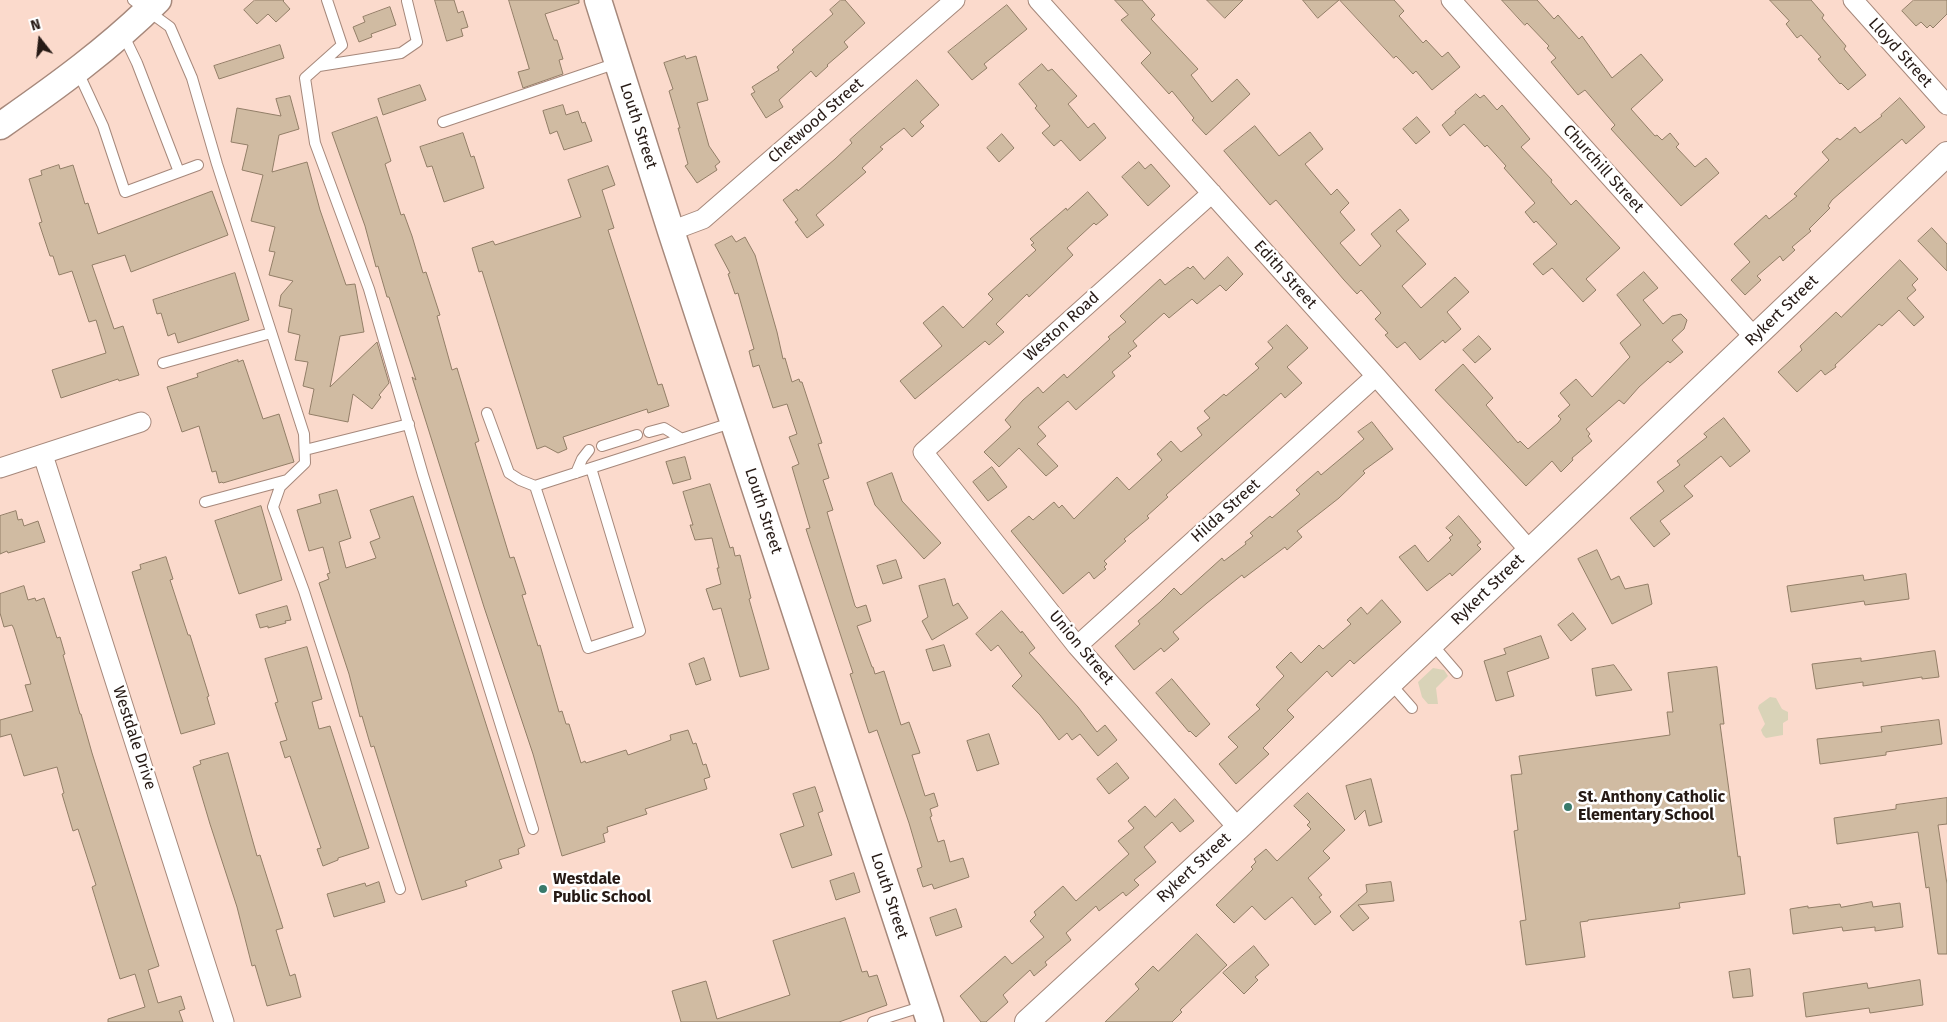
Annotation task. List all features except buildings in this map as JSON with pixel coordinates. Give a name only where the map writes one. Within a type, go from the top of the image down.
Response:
[{"type":"main road","name":"Louth Street","points":[[598,0],[671,231],[928,1014]]},
{"type":"main road","points":[[0,126],[77,71],[123,34],[146,3]]},
{"type":"street","name":"Chetwood Street","points":[[671,231],[703,219],[955,0]]},
{"type":"street","name":"Edith Street","points":[[1038,0],[1376,376],[1530,551]]},
{"type":"street","name":"Churchill Street","points":[[1451,0],[1754,337]]},
{"type":"street","name":"Lloyd Street","points":[[1853,0],[1947,105]]},
{"type":"street","name":"Rykert Street","points":[[1027,1022],[1238,828],[1947,154]]},
{"type":"street","name":"Weston Road","points":[[932,462],[924,452],[1212,193]]},
{"type":"street","name":"Hilda Street","points":[[1077,646],[1376,376]]},
{"type":"street","points":[[0,468],[141,422]]},
{"type":"street","name":"Westdale Drive","points":[[43,455],[224,1022]]},
{"type":"street","name":"Union Street","points":[[932,462],[1077,646],[1238,828]]},
{"type":"lane","points":[[327,0],[342,45],[305,78],[315,143],[369,289],[423,475],[533,829]]},
{"type":"lane","points":[[319,66],[401,53],[417,42],[407,1]]},
{"type":"lane","points":[[146,3],[170,27],[192,78],[217,164],[304,434],[305,463],[280,487],[273,507],[304,591],[400,890]]},
{"type":"lane","points":[[123,34],[137,63],[179,172]]},
{"type":"lane","points":[[443,122],[618,63]]},
{"type":"lane","points":[[77,71],[103,126],[125,192],[198,165]]},
{"type":"lane","points":[[163,363],[271,333]]},
{"type":"lane","points":[[487,413],[509,473],[535,486],[734,422]]},
{"type":"lane","points":[[305,450],[409,424]]},
{"type":"lane","points":[[649,432],[664,428],[682,439]]},
{"type":"lane","points":[[602,446],[637,435]]},
{"type":"lane","points":[[576,473],[582,459],[589,450]]},
{"type":"lane","points":[[535,486],[588,648],[640,631],[590,468]]},
{"type":"lane","points":[[206,502],[287,480]]},
{"type":"lane","points":[[1432,644],[1457,673]]},
{"type":"lane","points":[[1390,684],[1412,708]]},
{"type":"lane","points":[[873,1022],[928,1014]]},
{"type":"shaded area","points":[[1433,668],[1444,670],[1448,676],[1436,688],[1438,704],[1428,704],[1422,697],[1418,682]]},
{"type":"shaded area","points":[[1770,697],[1776,698],[1782,709],[1788,712],[1788,720],[1783,723],[1783,735],[1766,738],[1761,730],[1765,724],[1758,708],[1759,705]]},
{"type":"place","name":"St. Anthony Catholic Elementary School","points":[[1568,807]]},
{"type":"place","name":"Westdale Public School","points":[[543,889]]}]
